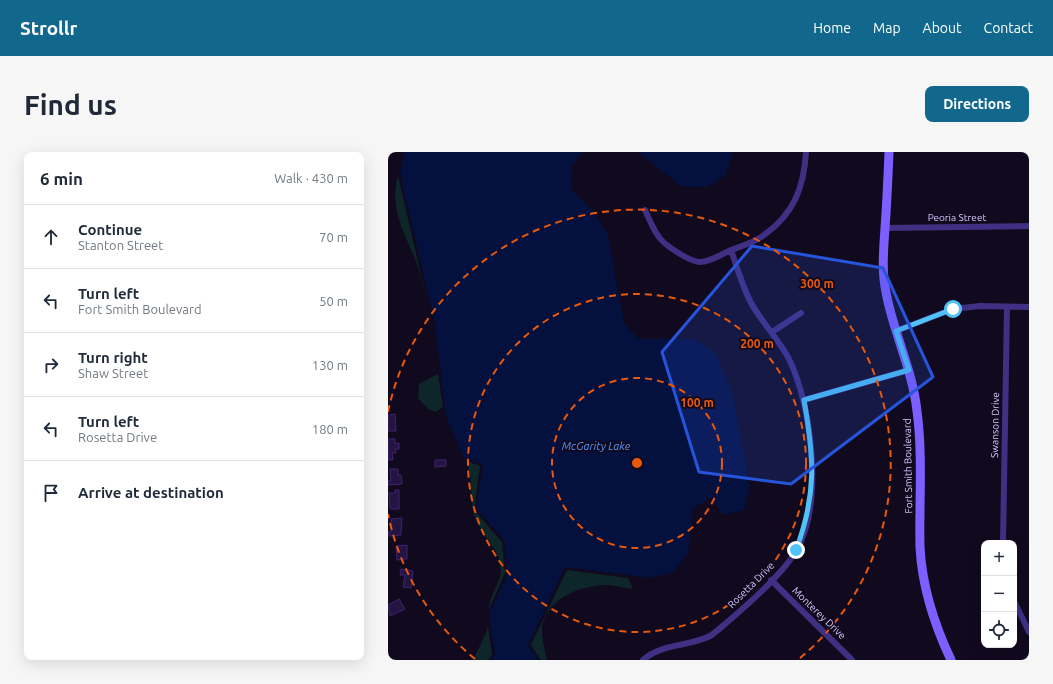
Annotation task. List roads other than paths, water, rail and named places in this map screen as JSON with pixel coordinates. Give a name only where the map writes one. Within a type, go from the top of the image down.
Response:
[{"type":"street","points":[[645,210],[659,238],[683,255],[699,262],[764,236],[785,218],[800,190],[805,171],[806,152]]},
{"type":"street","name":"Fort Smith Boulevard","points":[[889,152],[884,279],[896,331],[909,370],[917,410],[920,437],[920,548],[924,578],[939,633],[951,660]]},
{"type":"street","name":"Peoria Street","points":[[885,228],[1029,226]]},
{"type":"street","name":"Rosetta Drive","points":[[643,660],[651,652],[668,646],[711,636],[771,580],[796,550],[806,523],[811,496],[812,452],[804,400],[789,360],[772,332],[750,301],[731,250]]},
{"type":"street","points":[[699,262],[700,269]]},
{"type":"street","points":[[896,331],[953,309],[980,306],[1029,307]]},
{"type":"street","name":"Swanson Drive","points":[[1003,540],[1007,307]]},
{"type":"street","points":[[772,332],[801,313]]},
{"type":"street","points":[[804,400],[909,370]]},
{"type":"street","name":"Monterey Drive","points":[[771,580],[852,660]]},
{"type":"street","points":[[1017,607],[1029,632]]},
{"type":"water","name":"McGarity Lake","points":[[405,152],[583,152],[572,166],[571,189],[595,213],[608,235],[624,323],[639,339],[695,339],[716,354],[733,395],[750,488],[744,510],[723,515],[711,497],[693,509],[688,554],[673,572],[651,578],[565,567],[528,645],[538,660],[491,660],[495,655],[489,614],[508,573],[504,540],[476,508],[483,465],[464,457],[446,417],[435,323],[400,174]]},
{"type":"water","points":[[638,152],[733,152],[725,176],[707,187],[682,187]]}]
